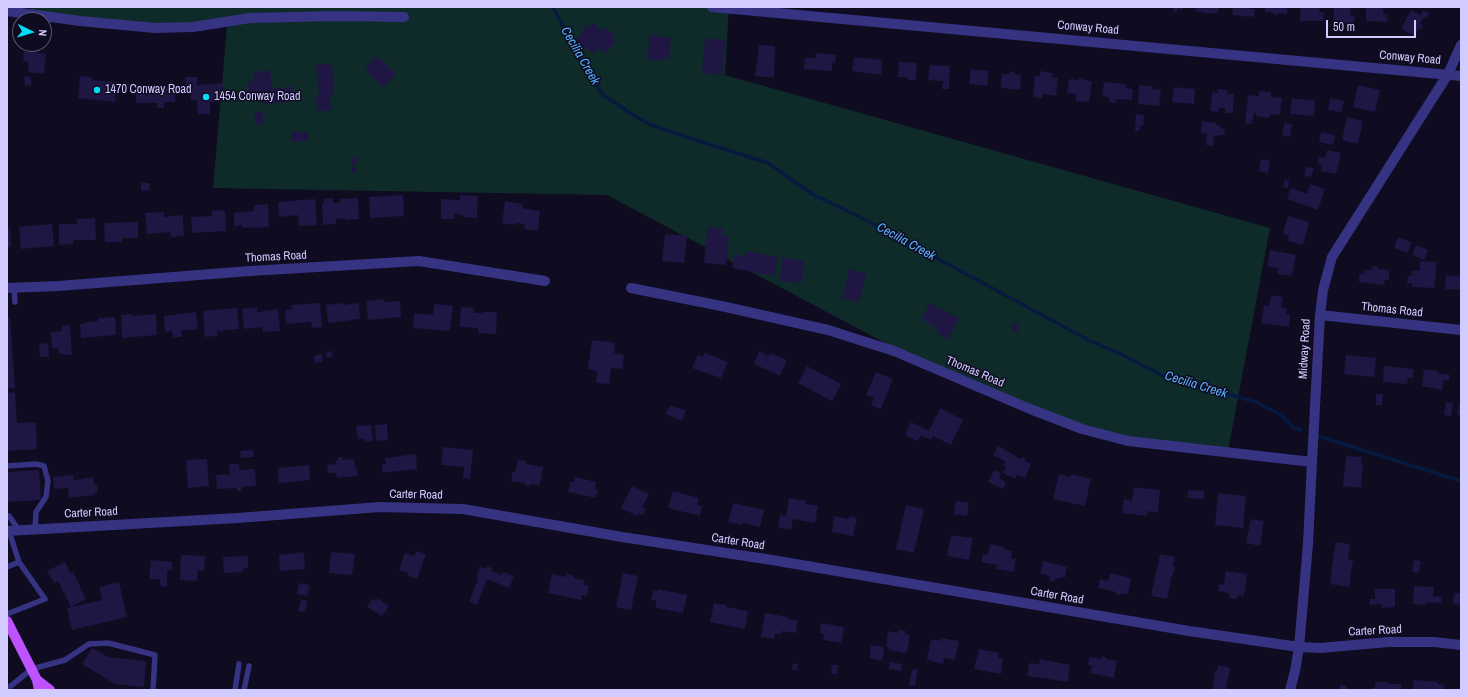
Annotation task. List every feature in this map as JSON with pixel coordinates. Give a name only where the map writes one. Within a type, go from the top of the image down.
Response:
[{"type":"main road","points":[[7,621],[32,669],[38,685],[50,690]]},
{"type":"street","name":"Conway Road","points":[[712,7],[1461,76]]},
{"type":"street","points":[[7,11],[80,21],[155,28],[193,27],[250,18],[336,16],[404,17]]},
{"type":"street","name":"Midway Road","points":[[1290,690],[1299,647],[1308,544],[1320,315],[1323,290],[1332,257],[1448,74],[1461,45]]},
{"type":"street","name":"Thomas Road","points":[[11,288],[58,286],[250,271],[419,262],[545,281]]},
{"type":"street","name":"Thomas Road","points":[[630,288],[726,307],[828,330],[894,351],[1030,409],[1082,429],[1128,441],[1312,462]]},
{"type":"street","name":"Thomas Road","points":[[1320,315],[1461,330]]},
{"type":"street","name":"Carter Road","points":[[11,531],[230,518],[380,507],[463,509],[622,537],[772,560],[1189,631],[1299,647],[1320,648],[1388,642],[1434,642],[1461,645]]},
{"type":"lane","points":[[11,288],[16,302]]},
{"type":"lane","points":[[7,466],[36,464],[44,466],[48,481],[46,497],[36,512],[35,529]]},
{"type":"lane","points":[[7,614],[45,599],[19,562],[11,531],[9,516]]},
{"type":"lane","points":[[7,567],[19,562]]},
{"type":"lane","points":[[7,690],[32,669],[65,660],[89,644],[108,643],[155,655],[153,690]]},
{"type":"lane","points":[[235,690],[239,664]]},
{"type":"lane","points":[[244,690],[249,666]]},
{"type":"green space","points":[[31,7],[729,7],[725,75],[1270,228],[1228,451],[1089,433],[947,376],[607,195],[213,188],[227,26],[52,21],[52,12],[31,12]]},
{"type":"building","points":[[1169,7],[1183,7],[1183,10],[1177,9],[1177,12],[1173,12],[1174,9]]},
{"type":"building","points":[[1196,7],[1219,7],[1218,13],[1210,14],[1195,11]]},
{"type":"building","points":[[1233,7],[1250,7],[1250,9],[1255,9],[1254,17],[1232,15]]},
{"type":"building","points":[[1265,7],[1287,7],[1287,14],[1277,13],[1277,15],[1265,12]]},
{"type":"building","points":[[1301,7],[1320,7],[1319,12],[1324,12],[1323,21],[1300,21]]},
{"type":"building","points":[[1334,7],[1351,7],[1350,15],[1355,16],[1354,23],[1345,23],[1345,25],[1333,23]]},
{"type":"building","points":[[1366,7],[1383,7],[1383,14],[1387,14],[1387,22],[1366,21]]},
{"type":"building","points":[[1411,10],[1421,15],[1423,10],[1429,13],[1426,18],[1424,17],[1420,24],[1423,25],[1421,29],[1419,28],[1415,36],[1401,29]]},
{"type":"building","points":[[593,23],[603,31],[606,28],[614,34],[612,37],[616,40],[607,53],[599,48],[595,54],[575,41],[587,25],[590,27]]},
{"type":"building","points":[[650,35],[671,38],[669,59],[664,58],[664,61],[647,59]]},
{"type":"building","points":[[705,38],[725,40],[722,75],[702,73]]},
{"type":"building","points":[[759,45],[775,46],[774,78],[755,76]]},
{"type":"building","points":[[24,52],[46,54],[44,74],[28,72],[29,62],[23,61]]},
{"type":"building","points":[[816,53],[836,55],[835,63],[832,63],[832,71],[804,69],[805,58],[815,58]]},
{"type":"building","points":[[377,56],[396,74],[383,87],[365,70]]},
{"type":"building","points":[[854,57],[882,60],[881,75],[852,71]]},
{"type":"building","points":[[899,62],[917,63],[916,80],[908,80],[908,77],[898,77]]},
{"type":"building","points":[[332,64],[334,95],[330,95],[331,110],[317,111],[316,95],[319,95],[316,65]]},
{"type":"building","points":[[930,65],[950,66],[949,82],[928,80]]},
{"type":"building","points":[[971,69],[989,71],[987,86],[969,84]]},
{"type":"building","points":[[270,70],[272,89],[292,86],[294,101],[264,104],[263,100],[257,101],[256,94],[249,94],[248,82],[254,81],[253,73]]},
{"type":"building","points":[[1010,71],[1014,72],[1014,74],[1021,75],[1020,90],[1001,88],[1002,74],[1009,74]]},
{"type":"building","points":[[1040,71],[1053,73],[1052,77],[1058,78],[1056,96],[1043,94],[1042,98],[1033,97],[1035,75],[1040,76]]},
{"type":"building","points":[[30,76],[32,85],[25,86],[24,77]]},
{"type":"building","name":"1470 Conway Road","points":[[80,76],[93,77],[92,80],[116,82],[115,102],[78,98]]},
{"type":"building","name":"1454 Conway Road","points":[[185,77],[197,77],[197,85],[223,83],[224,94],[221,95],[222,102],[210,102],[210,114],[198,114],[197,100],[191,101],[191,91],[186,92]]},
{"type":"building","points":[[1079,78],[1092,81],[1089,102],[1076,101],[1076,94],[1067,93],[1069,79],[1078,80]]},
{"type":"building","points":[[943,82],[949,82],[949,89],[942,89]]},
{"type":"building","points":[[1104,82],[1126,84],[1126,88],[1133,89],[1132,100],[1117,99],[1116,103],[1109,102],[1109,97],[1102,96]]},
{"type":"building","points":[[1139,85],[1153,86],[1152,89],[1161,90],[1159,106],[1138,104]]},
{"type":"building","points":[[1358,85],[1380,90],[1375,112],[1353,107]]},
{"type":"building","points":[[136,87],[175,87],[175,102],[164,102],[164,108],[157,108],[157,103],[136,103]]},
{"type":"building","points":[[1174,87],[1195,89],[1194,104],[1172,102]]},
{"type":"building","points":[[1218,89],[1228,90],[1227,94],[1234,94],[1233,113],[1225,113],[1225,108],[1219,108],[1218,112],[1210,111],[1212,92],[1218,93]]},
{"type":"building","points":[[1259,91],[1271,92],[1271,97],[1282,98],[1280,115],[1270,114],[1269,118],[1256,116],[1256,113],[1254,113],[1252,124],[1245,123],[1248,95],[1259,96]]},
{"type":"building","points":[[1292,98],[1315,101],[1314,116],[1290,114]]},
{"type":"building","points":[[1330,98],[1344,101],[1341,112],[1328,110]]},
{"type":"building","points":[[262,111],[264,124],[256,125],[254,112]]},
{"type":"building","points":[[1136,114],[1144,115],[1143,126],[1140,126],[1139,131],[1135,131]]},
{"type":"building","points":[[1347,117],[1363,121],[1358,144],[1342,140]]},
{"type":"building","points":[[1202,121],[1216,123],[1216,125],[1221,126],[1220,128],[1225,129],[1224,135],[1214,136],[1213,146],[1206,145],[1207,134],[1201,133]]},
{"type":"building","points":[[1284,123],[1292,124],[1290,137],[1282,136]]},
{"type":"building","points":[[291,132],[308,132],[308,141],[291,141]]},
{"type":"building","points":[[1321,132],[1335,135],[1333,145],[1319,142]]},
{"type":"building","points":[[1327,150],[1341,153],[1336,174],[1321,171],[1322,165],[1318,164],[1319,157],[1325,158]]},
{"type":"building","points":[[356,157],[357,164],[351,164],[351,158]]},
{"type":"building","points":[[1261,159],[1270,161],[1268,173],[1259,171]]},
{"type":"building","points":[[351,167],[356,167],[356,173],[351,173]]},
{"type":"building","points":[[1306,167],[1314,168],[1311,177],[1304,176]]},
{"type":"building","points":[[1284,180],[1289,181],[1288,188],[1283,187]]},
{"type":"building","points":[[141,183],[149,183],[150,190],[141,191]]},
{"type":"building","points":[[1310,184],[1325,189],[1318,210],[1287,199],[1291,188],[1307,194]]},
{"type":"building","points":[[403,195],[404,216],[370,218],[369,197]]},
{"type":"building","points":[[460,195],[478,196],[477,218],[463,217],[463,215],[454,214],[454,219],[441,219],[441,199],[460,200]]},
{"type":"building","points":[[333,198],[333,203],[340,203],[340,199],[358,198],[359,219],[336,219],[336,224],[323,225],[323,199]]},
{"type":"building","points":[[315,199],[317,225],[299,226],[298,215],[279,217],[278,202]]},
{"type":"building","points":[[505,201],[523,204],[522,208],[540,211],[538,231],[524,229],[525,224],[516,223],[516,225],[502,223]]},
{"type":"building","points":[[268,204],[269,227],[242,228],[242,225],[234,226],[234,213],[254,211],[254,205]]},
{"type":"building","points":[[225,210],[226,231],[192,233],[191,217],[212,216],[212,211]]},
{"type":"building","points":[[164,212],[164,217],[183,215],[184,236],[171,237],[170,232],[147,234],[145,213]]},
{"type":"building","points":[[1288,216],[1309,222],[1303,245],[1288,241],[1289,236],[1283,234]]},
{"type":"building","points":[[95,218],[96,240],[73,240],[73,244],[59,245],[59,224],[77,224],[77,219]]},
{"type":"building","points":[[138,222],[138,238],[122,238],[122,242],[105,242],[104,223]]},
{"type":"building","points":[[52,224],[54,246],[21,249],[19,227]]},
{"type":"building","points":[[708,227],[723,228],[722,235],[729,236],[726,265],[704,263]]},
{"type":"building","points":[[7,228],[10,228],[11,247],[7,247]]},
{"type":"building","points":[[665,234],[687,236],[684,263],[662,261]]},
{"type":"building","points":[[1398,237],[1411,242],[1408,253],[1394,248]]},
{"type":"building","points":[[1416,245],[1428,250],[1424,260],[1412,255]]},
{"type":"building","points":[[1270,250],[1296,255],[1292,276],[1277,274],[1278,268],[1267,266]]},
{"type":"building","points":[[746,251],[778,257],[774,276],[732,268],[734,254],[745,256]]},
{"type":"building","points":[[782,258],[804,261],[802,283],[780,281]]},
{"type":"building","points":[[1420,261],[1437,262],[1434,288],[1412,287],[1412,283],[1407,283],[1408,276],[1411,276],[1412,270],[1420,271]]},
{"type":"building","points":[[1373,266],[1378,267],[1378,269],[1389,270],[1389,280],[1385,280],[1384,285],[1359,282],[1359,274],[1364,274],[1364,270],[1372,270]]},
{"type":"building","points":[[849,269],[866,274],[859,302],[842,298]]},
{"type":"building","points":[[1446,275],[1461,277],[1461,290],[1445,289]]},
{"type":"building","points":[[1271,295],[1283,297],[1281,307],[1287,308],[1286,314],[1290,315],[1289,327],[1261,323],[1264,305],[1269,306]]},
{"type":"building","points":[[384,299],[385,302],[400,301],[401,317],[368,320],[366,301]]},
{"type":"building","points":[[320,303],[322,327],[312,328],[311,322],[286,324],[285,310],[292,309],[291,305]]},
{"type":"building","points":[[343,303],[343,305],[359,303],[360,319],[328,323],[326,305]]},
{"type":"building","points":[[930,303],[959,319],[948,339],[936,332],[938,329],[921,319]]},
{"type":"building","points":[[434,304],[453,306],[450,331],[413,328],[414,313],[433,315]]},
{"type":"building","points":[[257,307],[257,312],[278,309],[280,331],[263,332],[262,327],[244,329],[242,309]]},
{"type":"building","points":[[461,307],[474,308],[474,313],[497,312],[496,334],[478,333],[478,328],[460,327]]},
{"type":"building","points":[[237,308],[239,329],[217,331],[217,336],[205,337],[203,311]]},
{"type":"building","points":[[196,312],[198,329],[181,331],[182,337],[173,337],[172,331],[165,332],[164,316]]},
{"type":"building","points":[[133,314],[133,316],[156,314],[157,335],[122,338],[121,315]]},
{"type":"building","points":[[7,317],[10,317],[15,388],[7,389]]},
{"type":"building","points":[[115,317],[116,335],[81,338],[80,324],[98,321],[98,318]]},
{"type":"building","points":[[1013,323],[1019,324],[1018,332],[1012,331]]},
{"type":"building","points":[[70,325],[72,355],[59,354],[58,348],[52,348],[51,332],[62,331],[62,326]]},
{"type":"building","points":[[592,340],[615,343],[614,353],[624,355],[622,369],[611,368],[609,384],[596,383],[597,371],[588,369]]},
{"type":"building","points":[[48,343],[49,357],[40,357],[39,344]]},
{"type":"building","points":[[332,351],[333,356],[327,358],[326,352]]},
{"type":"building","points":[[759,351],[769,356],[770,353],[787,360],[780,376],[754,364]]},
{"type":"building","points":[[705,353],[728,362],[721,378],[692,368],[698,355],[703,357]]},
{"type":"building","points":[[322,354],[323,362],[315,363],[314,356]]},
{"type":"building","points":[[1346,355],[1376,358],[1374,377],[1344,374]]},
{"type":"building","points":[[807,366],[841,384],[832,401],[798,383]]},
{"type":"building","points":[[1384,366],[1414,369],[1413,378],[1408,378],[1407,384],[1383,382]]},
{"type":"building","points":[[1424,369],[1450,375],[1449,381],[1444,380],[1442,390],[1422,386]]},
{"type":"building","points":[[876,372],[893,379],[881,409],[871,405],[874,398],[866,395]]},
{"type":"building","points":[[15,392],[17,423],[36,422],[37,449],[7,451],[7,393]]},
{"type":"building","points":[[1376,394],[1383,394],[1382,405],[1376,405]]},
{"type":"building","points":[[1446,402],[1453,403],[1451,416],[1444,415]]},
{"type":"building","points":[[1459,404],[1461,404],[1461,415],[1457,415]]},
{"type":"building","points":[[670,405],[686,411],[682,421],[666,414]]},
{"type":"building","points":[[940,408],[963,420],[951,445],[933,436],[931,440],[921,435],[917,441],[905,435],[911,422],[929,431]]},
{"type":"building","points":[[387,424],[388,440],[376,441],[375,425]]},
{"type":"building","points":[[371,425],[373,441],[365,442],[364,439],[358,439],[356,426]]},
{"type":"building","points":[[998,446],[1021,459],[1022,457],[1026,458],[1025,461],[1031,464],[1025,478],[1017,475],[1015,479],[1003,473],[1006,466],[1004,465],[1005,461],[993,455]]},
{"type":"building","points":[[443,447],[473,450],[470,479],[463,478],[464,467],[441,465]]},
{"type":"building","points":[[253,450],[254,457],[241,458],[240,451]]},
{"type":"building","points":[[416,454],[417,469],[382,473],[382,465],[386,464],[385,458]]},
{"type":"building","points":[[1346,456],[1362,457],[1361,464],[1363,464],[1361,488],[1343,486]]},
{"type":"building","points":[[338,457],[343,457],[343,460],[354,459],[358,476],[337,478],[336,473],[328,473],[327,465],[336,464],[335,461],[338,460]]},
{"type":"building","points":[[207,459],[209,486],[188,488],[186,460]]},
{"type":"building","points":[[518,460],[526,461],[526,464],[543,467],[540,485],[530,484],[530,486],[525,485],[525,483],[511,481],[513,471],[515,472]]},
{"type":"building","points":[[229,464],[239,464],[239,470],[255,469],[256,486],[242,487],[242,491],[237,491],[237,488],[217,489],[216,475],[230,474]]},
{"type":"building","points":[[309,465],[310,480],[279,483],[278,468]]},
{"type":"building","points":[[39,470],[41,500],[7,502],[7,472]]},
{"type":"building","points":[[994,470],[1001,473],[999,478],[1006,482],[1003,489],[988,482]]},
{"type":"building","points":[[1059,474],[1070,477],[1071,474],[1091,479],[1085,506],[1053,499]]},
{"type":"building","points":[[73,475],[74,480],[93,477],[94,485],[97,485],[98,492],[94,493],[94,495],[69,498],[68,488],[54,489],[53,477]]},
{"type":"building","points":[[575,477],[596,482],[595,489],[598,490],[596,498],[568,492],[571,481],[574,482]]},
{"type":"building","points":[[632,486],[649,494],[642,507],[646,509],[643,515],[638,513],[637,516],[621,508]]},
{"type":"building","points":[[1134,487],[1160,490],[1158,513],[1148,511],[1147,516],[1122,513],[1124,499],[1132,501]]},
{"type":"building","points":[[1188,490],[1204,491],[1204,499],[1187,498]]},
{"type":"building","points":[[673,491],[699,498],[697,505],[702,506],[700,516],[668,508]]},
{"type":"building","points":[[1218,493],[1246,496],[1243,528],[1215,525]]},
{"type":"building","points":[[789,498],[806,501],[805,504],[818,506],[815,523],[793,519],[791,530],[778,527],[780,515],[786,516]]},
{"type":"building","points":[[956,501],[969,503],[967,516],[954,514]]},
{"type":"building","points":[[733,503],[764,510],[760,527],[728,522]]},
{"type":"building","points":[[906,505],[924,509],[914,553],[896,549]]},
{"type":"building","points":[[834,516],[849,519],[849,516],[857,518],[853,536],[832,532]]},
{"type":"building","points":[[1251,519],[1264,521],[1260,546],[1246,543]]},
{"type":"building","points":[[951,535],[973,538],[969,560],[947,556]]},
{"type":"building","points":[[1336,542],[1350,544],[1348,560],[1353,560],[1349,587],[1330,584]]},
{"type":"building","points":[[990,544],[1005,547],[1004,549],[1012,551],[1011,558],[1016,559],[1014,572],[996,569],[997,565],[981,562],[983,554],[988,555]]},
{"type":"building","points":[[416,551],[426,554],[417,579],[408,576],[409,573],[399,570],[405,553],[414,556]]},
{"type":"building","points":[[304,552],[305,569],[280,571],[279,555]]},
{"type":"building","points":[[331,552],[355,554],[352,575],[329,573]]},
{"type":"building","points":[[1160,554],[1175,557],[1173,566],[1175,566],[1167,599],[1151,596]]},
{"type":"building","points":[[181,555],[205,556],[204,571],[198,570],[197,581],[180,580]]},
{"type":"building","points":[[248,556],[248,568],[242,569],[243,572],[224,573],[223,557]]},
{"type":"building","points":[[151,560],[172,562],[172,570],[167,570],[167,587],[160,586],[160,579],[149,579]]},
{"type":"building","points":[[1414,560],[1421,561],[1419,573],[1412,572]]},
{"type":"building","points":[[1043,561],[1067,567],[1065,578],[1055,578],[1055,582],[1049,581],[1050,576],[1040,574]]},
{"type":"building","points":[[65,562],[70,573],[73,572],[86,599],[71,607],[58,581],[54,583],[47,571]]},
{"type":"building","points":[[487,566],[492,568],[491,571],[502,575],[503,572],[514,576],[509,588],[487,579],[477,605],[469,602],[478,578],[476,577],[480,567],[486,569]]},
{"type":"building","points":[[1226,571],[1247,574],[1244,596],[1238,595],[1237,599],[1229,598],[1229,593],[1218,591],[1219,584],[1224,585]]},
{"type":"building","points":[[623,573],[638,576],[631,610],[616,607]]},
{"type":"building","points":[[1110,573],[1131,578],[1128,594],[1115,594],[1116,592],[1098,588],[1100,579],[1108,581]]},
{"type":"building","points":[[552,574],[566,577],[567,574],[573,575],[573,578],[585,580],[583,585],[589,586],[587,596],[582,595],[581,600],[548,593]]},
{"type":"building","points":[[119,582],[127,617],[72,630],[67,608],[102,600],[99,587]]},
{"type":"building","points":[[299,583],[310,585],[307,596],[297,594]]},
{"type":"building","points":[[1414,586],[1434,587],[1433,596],[1441,597],[1441,603],[1427,602],[1427,605],[1413,604]]},
{"type":"building","points":[[658,589],[687,595],[683,613],[656,608],[656,601],[651,600],[653,590],[658,591]]},
{"type":"building","points":[[1375,589],[1395,589],[1395,607],[1382,608],[1382,604],[1370,605],[1370,599],[1375,599]]},
{"type":"building","points":[[1454,593],[1460,593],[1461,605],[1453,604]]},
{"type":"building","points":[[373,598],[376,601],[378,598],[389,606],[382,616],[367,607]]},
{"type":"building","points":[[301,599],[307,601],[305,612],[298,611]]},
{"type":"building","points":[[714,603],[748,611],[745,629],[710,622]]},
{"type":"building","points":[[765,613],[798,620],[796,633],[782,631],[781,634],[775,634],[774,639],[761,637]]},
{"type":"building","points":[[821,623],[844,627],[841,643],[823,640],[824,634],[820,633]]},
{"type":"building","points":[[898,630],[906,631],[905,634],[910,635],[907,653],[889,650],[889,647],[886,646],[888,631],[898,633]]},
{"type":"building","points":[[941,638],[959,641],[955,660],[944,658],[943,664],[927,660],[931,639],[940,641]]},
{"type":"building","points":[[871,645],[884,647],[882,661],[869,658]]},
{"type":"building","points":[[92,648],[108,657],[146,661],[144,687],[115,684],[82,664]]},
{"type":"building","points":[[979,649],[999,653],[998,658],[1003,658],[1001,674],[974,669]]},
{"type":"building","points":[[1102,656],[1106,657],[1106,659],[1117,661],[1114,678],[1090,673],[1092,666],[1088,665],[1089,657],[1102,659]]},
{"type":"building","points":[[1040,659],[1070,665],[1068,682],[1027,676],[1029,663],[1039,664]]},
{"type":"building","points":[[890,662],[902,664],[901,671],[889,669]]},
{"type":"building","points":[[793,663],[798,664],[797,670],[792,670]]},
{"type":"building","points":[[832,665],[838,665],[837,674],[831,674]]},
{"type":"building","points":[[1218,665],[1230,668],[1226,690],[1212,690],[1215,671],[1217,671]]},
{"type":"building","points":[[912,669],[918,670],[915,686],[909,685]]},
{"type":"building","points":[[1414,680],[1438,682],[1438,684],[1444,685],[1443,690],[1413,690]]},
{"type":"building","points":[[1375,682],[1401,684],[1401,690],[1371,690],[1371,688],[1375,688]]},
{"type":"building","points":[[1340,684],[1347,686],[1347,688],[1354,690],[1339,690]]},
{"type":"waterway","name":"Cecilia Creek","points":[[553,7],[583,66],[603,95],[633,115],[649,124],[768,163],[812,194],[868,221],[1090,341],[1125,356],[1163,376],[1256,402],[1281,415],[1294,428],[1301,430]]},
{"type":"waterway","name":"Cecilia Creek","points":[[1315,435],[1461,481]]},
{"type":"place","name":"1470 Conway Road","points":[[97,90]]},
{"type":"place","name":"1454 Conway Road","points":[[206,97]]}]
